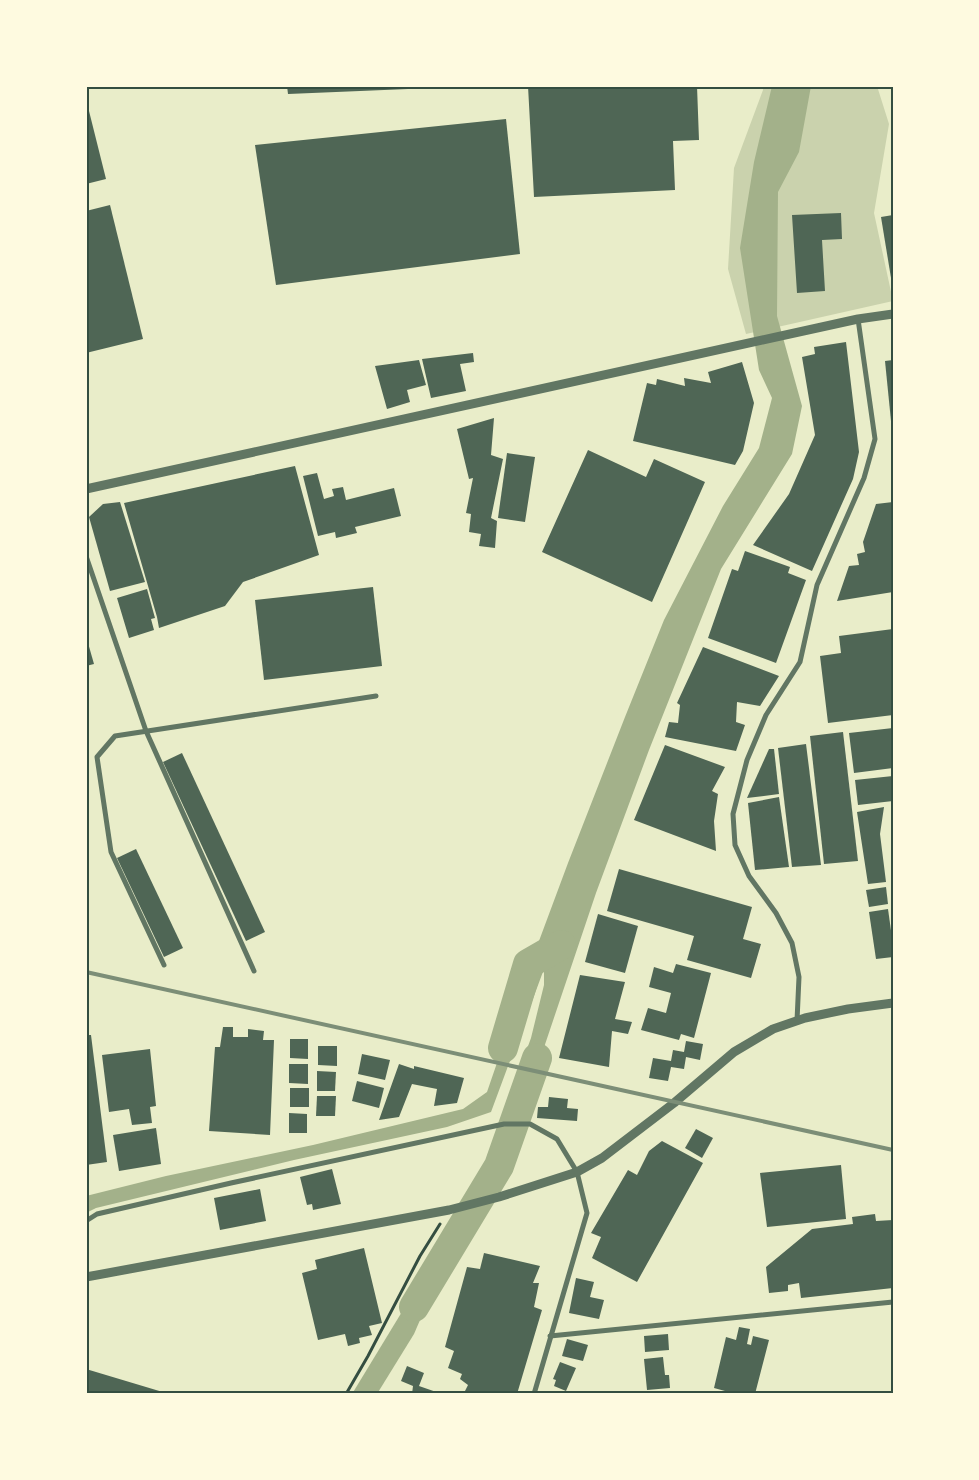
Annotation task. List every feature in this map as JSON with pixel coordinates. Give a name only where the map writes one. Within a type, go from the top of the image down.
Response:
[{"type":"street","points":[[86,489],[858,319],[893,314]]},
{"type":"street","points":[[797,1021],[799,977],[792,943],[776,913],[749,876],[742,861],[735,845],[734,814],[747,760],[766,715],[800,662],[817,585],[864,478],[874,439],[858,319]]},
{"type":"street","points":[[86,556],[146,731],[254,971]]},
{"type":"street","points":[[164,965],[111,852],[97,757],[115,736],[376,696]]},
{"type":"street","points":[[86,1277],[449,1210],[499,1197],[577,1172],[609,1152],[674,1103],[734,1052],[773,1028],[848,1009],[893,1003]]},
{"type":"street","points":[[86,1221],[97,1214],[221,1185],[504,1124],[530,1124],[557,1139],[577,1172],[587,1213],[534,1394]]},
{"type":"street","points":[[550,1336],[893,1302]]},
{"type":"path","points":[[346,1394],[420,1256],[449,1210]]},
{"type":"shaded area","points":[[763,86],[877,86],[889,124],[874,213],[893,301],[746,334],[728,269],[734,168]]},
{"type":"shaded area","points":[[772,86],[811,86],[799,152],[778,192],[777,316],[802,406],[792,454],[721,569],[649,750],[596,893],[529,1092],[503,1115],[531,1038],[544,985],[544,969],[491,1112],[447,1127],[294,1160],[96,1208],[86,1213],[86,1196],[463,1109],[487,1092],[568,863],[664,620],[723,506],[759,448],[772,398],[759,370],[740,248],[754,162]]},
{"type":"shaded area","points":[[428,1269],[439,1276],[414,1334],[377,1394],[352,1394]]},
{"type":"building","points":[[287,86],[432,86],[432,88],[288,94]]},
{"type":"building","points":[[528,86],[697,86],[699,140],[673,141],[675,190],[534,197]]},
{"type":"building","points":[[86,99],[106,179],[86,184]]},
{"type":"building","points":[[506,119],[520,254],[276,285],[255,145]]},
{"type":"building","points":[[110,205],[143,339],[86,353],[86,211]]},
{"type":"building","points":[[841,213],[842,239],[822,240],[825,291],[797,293],[792,215]]},
{"type":"building","points":[[893,215],[893,284],[892,284],[881,217]]},
{"type":"building","points":[[846,342],[859,452],[853,479],[812,571],[753,545],[789,494],[815,435],[802,357],[815,354],[814,347]]},
{"type":"building","points":[[473,353],[474,362],[460,364],[466,391],[431,398],[422,359]]},
{"type":"building","points":[[419,360],[426,385],[407,390],[410,402],[387,409],[375,366]]},
{"type":"building","points":[[893,360],[893,421],[891,421],[885,361]]},
{"type":"building","points":[[742,362],[754,403],[743,451],[735,465],[633,441],[647,383],[656,385],[657,379],[685,386],[684,378],[711,383],[708,372]]},
{"type":"building","points":[[494,418],[491,455],[503,459],[491,518],[497,521],[495,548],[479,546],[481,534],[469,532],[471,514],[466,513],[473,478],[469,479],[457,429]]},
{"type":"building","points":[[588,450],[646,477],[654,459],[705,482],[652,602],[542,552]]},
{"type":"building","points":[[507,453],[535,457],[525,522],[498,518]]},
{"type":"building","points":[[295,466],[319,555],[243,582],[225,606],[159,628],[124,503]]},
{"type":"building","points":[[317,473],[324,499],[334,496],[332,489],[343,487],[346,500],[394,488],[401,516],[355,527],[357,533],[336,538],[335,532],[318,536],[303,476]]},
{"type":"building","points":[[120,502],[145,582],[110,591],[89,517],[103,504]]},
{"type":"building","points":[[893,502],[893,592],[837,601],[849,566],[859,565],[857,554],[865,552],[863,542],[876,504]]},
{"type":"building","points":[[745,551],[790,567],[788,573],[806,580],[776,663],[708,638],[732,569],[738,571]]},
{"type":"building","points":[[373,587],[382,666],[264,680],[255,600]]},
{"type":"building","points":[[147,589],[155,618],[151,619],[154,630],[129,638],[117,598]]},
{"type":"building","points":[[893,629],[893,715],[828,723],[820,656],[841,653],[839,636]]},
{"type":"building","points":[[86,636],[94,664],[86,666]]},
{"type":"building","points":[[703,647],[779,676],[760,706],[737,702],[736,722],[745,725],[736,751],[665,737],[669,722],[678,723],[680,705],[677,703]]},
{"type":"building","points":[[893,728],[893,768],[854,773],[849,733]]},
{"type":"building","points":[[843,732],[858,861],[824,864],[810,736]]},
{"type":"building","points":[[806,744],[821,865],[792,867],[778,748]]},
{"type":"building","points":[[665,745],[725,767],[712,791],[718,794],[714,821],[716,851],[634,820]]},
{"type":"building","points":[[769,749],[774,749],[779,794],[747,798]]},
{"type":"building","points":[[182,753],[265,932],[246,941],[163,762]]},
{"type":"building","points":[[893,776],[893,801],[858,805],[855,780]]},
{"type":"building","points":[[779,797],[789,867],[755,870],[748,803]]},
{"type":"building","points":[[884,807],[880,834],[886,882],[868,884],[857,812]]},
{"type":"building","points":[[136,849],[183,948],[164,957],[117,858]]},
{"type":"building","points":[[619,869],[752,907],[743,939],[761,944],[751,978],[687,960],[694,936],[607,911]]},
{"type":"building","points":[[886,887],[888,904],[869,907],[866,890]]},
{"type":"building","points":[[888,909],[893,957],[876,959],[869,912]]},
{"type":"building","points":[[598,914],[638,926],[625,973],[585,962]]},
{"type":"building","points":[[676,964],[711,973],[694,1038],[681,1034],[679,1040],[641,1030],[648,1008],[666,1013],[671,993],[649,987],[654,967],[673,973]]},
{"type":"building","points":[[580,975],[625,982],[615,1019],[632,1022],[628,1034],[612,1031],[609,1067],[559,1058]]},
{"type":"building","points":[[223,1027],[233,1027],[233,1037],[248,1037],[248,1029],[264,1031],[263,1040],[274,1040],[270,1135],[209,1131],[215,1047],[220,1047]]},
{"type":"building","points":[[86,1035],[91,1035],[107,1162],[86,1165]]},
{"type":"building","points":[[290,1039],[308,1039],[308,1059],[290,1058]]},
{"type":"building","points":[[686,1041],[703,1044],[700,1060],[686,1057],[684,1069],[671,1067],[668,1081],[649,1078],[653,1058],[671,1061],[673,1050],[684,1052]]},
{"type":"building","points":[[318,1046],[337,1046],[337,1066],[318,1065]]},
{"type":"building","points":[[150,1049],[156,1106],[150,1107],[152,1123],[132,1125],[129,1109],[109,1112],[102,1055]]},
{"type":"building","points":[[362,1054],[390,1060],[385,1080],[358,1074]]},
{"type":"building","points":[[289,1064],[308,1064],[308,1084],[289,1083]]},
{"type":"building","points":[[399,1064],[414,1069],[414,1066],[464,1078],[457,1103],[434,1106],[437,1089],[412,1084],[399,1117],[379,1120]]},
{"type":"building","points":[[317,1071],[336,1072],[335,1091],[317,1091]]},
{"type":"building","points":[[357,1081],[384,1088],[379,1108],[352,1101]]},
{"type":"building","points":[[290,1088],[309,1088],[309,1107],[290,1107]]},
{"type":"building","points":[[317,1096],[336,1096],[335,1116],[316,1116]]},
{"type":"building","points":[[549,1097],[568,1099],[567,1108],[578,1109],[577,1121],[537,1118],[538,1107],[548,1107]]},
{"type":"building","points":[[289,1113],[307,1114],[307,1133],[289,1133]]},
{"type":"building","points":[[156,1128],[161,1164],[119,1171],[113,1135]]},
{"type":"building","points":[[696,1129],[713,1138],[702,1158],[685,1148]]},
{"type":"building","points":[[662,1141],[703,1163],[637,1282],[592,1258],[601,1237],[591,1233],[628,1170],[637,1175],[649,1151]]},
{"type":"building","points":[[841,1165],[846,1219],[767,1227],[760,1173]]},
{"type":"building","points":[[332,1169],[341,1204],[313,1210],[312,1204],[307,1205],[300,1177]]},
{"type":"building","points":[[260,1189],[266,1221],[220,1230],[214,1198]]},
{"type":"building","points":[[875,1214],[876,1221],[893,1220],[893,1288],[801,1298],[799,1283],[788,1285],[788,1291],[769,1293],[766,1267],[812,1229],[853,1224],[852,1217]]},
{"type":"building","points":[[364,1248],[382,1323],[369,1326],[372,1335],[359,1338],[360,1343],[348,1346],[345,1334],[318,1340],[302,1273],[317,1269],[315,1260]]},
{"type":"building","points":[[484,1253],[540,1266],[533,1283],[539,1283],[534,1307],[542,1310],[517,1394],[464,1393],[468,1385],[460,1379],[462,1374],[448,1368],[454,1351],[445,1347],[467,1267],[480,1269]]},
{"type":"building","points":[[576,1278],[594,1282],[590,1297],[604,1300],[599,1319],[569,1313]]},
{"type":"building","points":[[739,1327],[750,1329],[747,1344],[751,1345],[753,1336],[769,1340],[755,1394],[736,1394],[714,1388],[726,1337],[736,1340]]},
{"type":"building","points":[[668,1334],[669,1350],[645,1352],[644,1336]]},
{"type":"building","points":[[567,1339],[588,1345],[583,1361],[562,1356]]},
{"type":"building","points":[[663,1357],[665,1375],[669,1375],[670,1388],[647,1390],[644,1359]]},
{"type":"building","points":[[560,1362],[576,1368],[566,1391],[554,1386],[556,1380],[553,1379]]},
{"type":"building","points":[[407,1366],[424,1373],[419,1386],[442,1394],[412,1394],[413,1386],[401,1381]]},
{"type":"building","points":[[86,1369],[166,1393],[166,1394],[86,1394]]},
{"type":"waterway","points":[[503,1048],[528,964],[561,945]]},
{"type":"waterway","points":[[414,1307],[499,1166],[537,1058]]},
{"type":"railway","points":[[86,972],[893,1150]]}]
